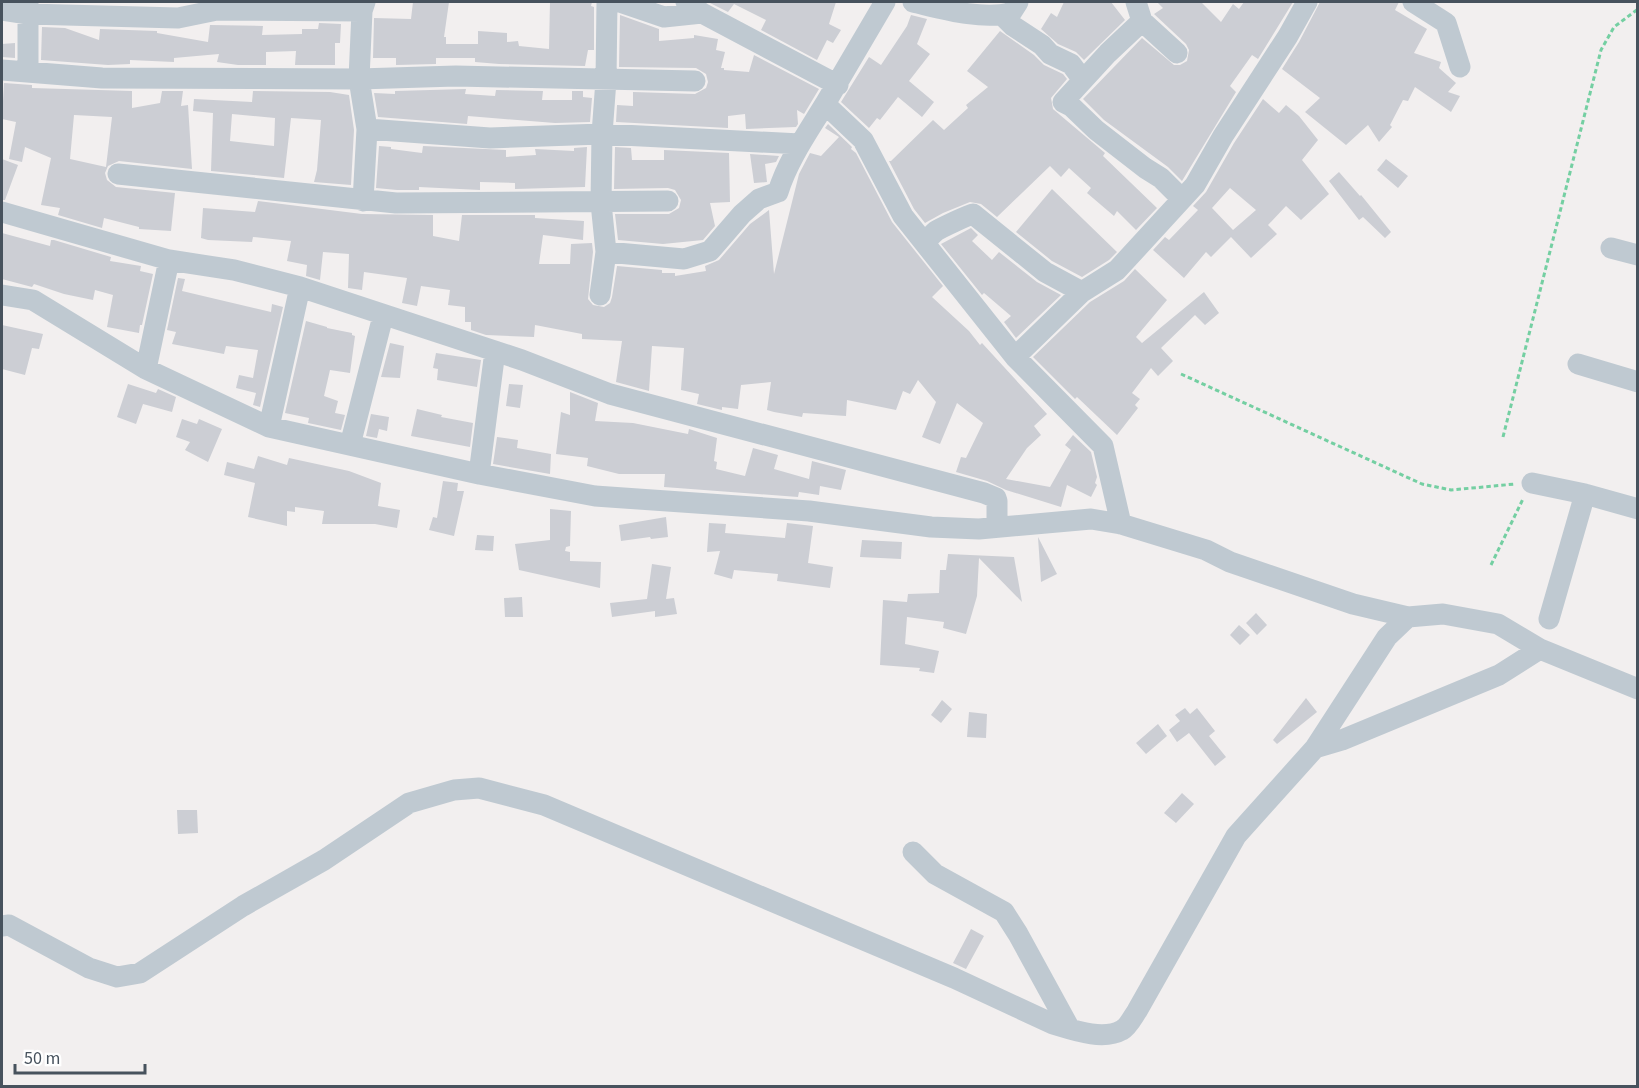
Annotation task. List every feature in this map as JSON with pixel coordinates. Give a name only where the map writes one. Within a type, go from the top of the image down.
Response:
[{"type":"street","points":[[600,295],[606,252],[601,203],[602,134],[606,80],[606,2]]},
{"type":"street","points":[[620,2],[664,17],[694,7],[838,85]]},
{"type":"street","points":[[606,252],[684,259],[710,251],[742,214],[759,200],[778,192],[783,176],[800,144],[838,85],[885,2]]},
{"type":"street","points":[[913,2],[958,13],[1002,15],[1011,13],[1018,2]]},
{"type":"street","points":[[1015,357],[1082,292],[1117,270],[1195,185],[1223,136],[1288,36],[1306,2]]},
{"type":"street","points":[[1413,2],[1446,22],[1460,68]]},
{"type":"street","points":[[2,10],[28,8],[178,18],[203,11],[217,10],[363,6],[359,78],[367,129],[363,201]]},
{"type":"street","points":[[28,8],[28,72]]},
{"type":"street","points":[[1176,53],[1139,11],[1063,102],[1071,106],[1096,130],[1145,168],[1161,177],[1182,199]]},
{"type":"street","points":[[1002,15],[1012,26],[1042,45],[1050,54],[1071,64],[1083,80]]},
{"type":"street","points":[[2,70],[102,78],[456,76],[695,81]]},
{"type":"street","points":[[825,104],[863,140],[903,216],[1015,357],[1103,447],[1121,524]]},
{"type":"street","points":[[367,129],[490,138],[602,134],[800,144]]},
{"type":"street","points":[[118,174],[396,203],[668,201]]},
{"type":"street","points":[[2,212],[169,260],[234,270],[300,287],[382,316],[495,351],[610,394],[984,493],[998,501],[997,527]]},
{"type":"street","points":[[924,242],[937,230],[965,215],[973,214],[1045,272],[1082,292]]},
{"type":"street","points":[[1611,248],[1638,255]]},
{"type":"street","points":[[146,369],[169,260]]},
{"type":"street","points":[[268,427],[300,287]]},
{"type":"street","points":[[2,295],[33,300],[146,369],[268,427],[479,474],[595,496],[809,511],[931,526],[979,529],[1091,519],[1121,524],[1206,550],[1239,565],[1353,604],[1408,617],[1443,614],[1498,624],[1540,649],[1638,689]]},
{"type":"street","points":[[350,446],[382,316]]},
{"type":"street","points":[[479,474],[495,351]]},
{"type":"street","points":[[1578,364],[1638,382]]},
{"type":"street","points":[[1532,483],[1585,494],[1638,509]]},
{"type":"street","points":[[1549,619],[1585,494]]},
{"type":"street","points":[[2,926],[9,925],[89,968],[117,977],[140,973],[243,906],[324,860],[409,802],[454,790],[479,788],[544,805],[954,978],[1053,1024],[1103,1035],[1124,1030],[1236,836],[1315,748],[1387,637],[1408,617]]},
{"type":"street","points":[[1315,748],[1342,740],[1499,675],[1540,649]]},
{"type":"street","points":[[913,852],[935,874],[1004,912],[1070,1029]]},
{"type":"path","points":[[1503,437],[1601,50],[1614,27],[1638,9]]},
{"type":"path","points":[[1181,374],[1422,484],[1451,490],[1532,483]]},
{"type":"path","points":[[1491,565],[1532,483]]},
{"type":"building","points":[[413,2],[449,2],[444,37],[446,37],[446,44],[478,44],[478,31],[507,33],[507,42],[518,41],[519,46],[549,49],[550,2],[592,2],[594,50],[588,50],[585,66],[499,64],[475,62],[475,58],[436,58],[436,64],[396,65],[396,58],[373,58],[374,18],[411,19]]},
{"type":"building","points":[[708,2],[836,2],[829,24],[841,30],[833,43],[827,40],[817,60],[761,30],[766,20],[734,4],[728,12]]},
{"type":"building","points":[[1064,2],[1111,2],[1125,20],[1084,60],[1076,52],[1058,44],[1041,29],[1051,13],[1057,17]]},
{"type":"building","points":[[1157,2],[1201,2],[1221,22],[1233,4],[1239,9],[1244,2],[1293,2],[1258,59],[1252,55],[1230,86],[1236,92],[1182,181],[1168,167],[1104,120],[1083,99],[1142,38],[1174,65],[1187,61],[1189,50],[1186,44],[1154,14],[1163,8]]},
{"type":"building","points":[[1320,2],[1399,2],[1395,10],[1427,29],[1414,53],[1441,62],[1439,68],[1456,83],[1448,92],[1460,96],[1451,112],[1415,87],[1408,101],[1403,100],[1390,125],[1392,127],[1379,142],[1368,125],[1346,145],[1305,112],[1320,98],[1282,69]]},
{"type":"building","points":[[620,15],[659,29],[659,41],[694,38],[694,35],[718,39],[716,50],[725,52],[721,68],[724,70],[749,72],[754,55],[819,89],[804,114],[797,110],[798,124],[796,127],[746,129],[745,114],[728,116],[728,128],[616,122],[617,105],[633,106],[633,92],[695,94],[706,88],[708,82],[706,74],[696,68],[619,67]]},
{"type":"building","points":[[911,15],[927,19],[917,44],[930,54],[909,81],[934,102],[922,117],[898,97],[880,120],[877,118],[869,128],[841,102],[869,57],[881,65],[907,26]]},
{"type":"building","points":[[319,23],[341,24],[340,43],[335,43],[335,65],[295,65],[296,51],[266,52],[266,65],[217,62],[219,54],[174,58],[174,62],[130,60],[130,64],[108,65],[41,60],[42,27],[65,28],[99,40],[100,29],[157,31],[157,33],[208,42],[210,25],[263,26],[262,35],[302,34],[302,29],[318,29]]},
{"type":"building","points":[[1000,31],[1044,65],[1063,74],[1067,79],[1051,98],[1053,109],[1105,153],[1103,156],[1157,208],[1136,230],[1117,211],[1114,216],[1087,193],[1091,188],[1069,168],[1061,177],[1050,166],[997,217],[981,204],[970,202],[925,223],[914,209],[889,161],[933,120],[944,130],[968,108],[966,105],[988,87],[967,71]]},
{"type":"building","points":[[15,43],[15,58],[2,57],[2,44]]},
{"type":"building","points":[[4,83],[32,85],[32,88],[132,91],[132,108],[160,103],[162,91],[183,91],[181,106],[188,105],[192,169],[119,161],[108,166],[105,173],[107,180],[116,187],[175,193],[171,231],[139,229],[139,227],[104,218],[102,228],[58,215],[60,208],[41,205],[51,158],[25,147],[22,162],[9,159],[16,122],[2,119]],"holes":[[[74,115],[112,117],[106,167],[70,159]]]},
{"type":"building","points":[[466,89],[465,94],[495,96],[496,90],[543,91],[542,100],[572,100],[572,91],[583,91],[583,97],[592,98],[590,122],[555,123],[468,116],[467,124],[378,117],[374,93],[395,94],[395,91]]},
{"type":"building","points":[[253,91],[330,92],[349,95],[354,130],[351,185],[314,182],[321,120],[291,118],[284,178],[211,171],[213,113],[193,111],[194,99],[252,102]],"holes":[[[232,114],[275,118],[274,146],[230,141]]]},
{"type":"building","points":[[1263,99],[1279,113],[1286,105],[1299,116],[1318,140],[1302,160],[1329,194],[1301,220],[1286,206],[1268,225],[1277,234],[1251,258],[1231,237],[1211,257],[1206,252],[1184,278],[1153,250],[1165,237],[1169,240],[1198,210],[1193,206],[1206,192]],"holes":[[[1230,188],[1256,210],[1233,230],[1212,208]]]},
{"type":"building","points":[[828,124],[852,147],[851,149],[856,153],[892,222],[943,286],[932,297],[969,331],[980,345],[982,343],[1047,414],[1034,426],[1041,435],[1027,448],[1006,479],[1050,487],[1071,450],[1065,445],[1073,435],[1091,452],[1097,485],[1091,497],[1067,485],[1061,507],[956,472],[961,457],[966,458],[983,423],[957,403],[940,444],[922,437],[936,402],[918,380],[910,394],[903,391],[896,410],[847,400],[846,416],[803,413],[802,417],[774,412],[767,410],[771,382],[741,385],[738,409],[722,407],[722,410],[697,404],[699,394],[681,390],[684,348],[652,346],[649,391],[616,382],[622,341],[582,339],[582,334],[535,325],[534,337],[486,335],[471,330],[471,322],[465,322],[465,307],[448,305],[450,290],[421,286],[417,306],[402,303],[407,278],[364,272],[362,290],[348,288],[349,254],[323,252],[320,280],[306,276],[307,265],[287,261],[291,241],[253,237],[252,242],[201,238],[203,208],[255,212],[258,201],[362,214],[433,215],[433,236],[459,241],[462,215],[535,215],[535,218],[584,221],[583,240],[543,235],[539,264],[570,264],[571,244],[592,243],[588,299],[593,305],[604,307],[610,303],[612,297],[617,266],[662,270],[662,273],[675,273],[675,276],[706,271],[705,266],[719,260],[750,224],[769,210],[774,274],[799,174],[810,153],[821,156],[839,137],[825,128]]},
{"type":"building","points":[[379,146],[422,153],[423,146],[506,150],[506,157],[536,155],[535,149],[574,151],[574,148],[587,147],[585,187],[515,189],[515,183],[480,182],[480,190],[419,187],[419,190],[376,188]]},
{"type":"building","points":[[615,147],[631,148],[632,160],[664,160],[664,150],[729,153],[730,202],[710,203],[715,226],[703,240],[663,244],[618,240],[615,214],[669,214],[679,208],[681,200],[675,190],[668,188],[614,189]]},
{"type":"building","points":[[750,154],[779,156],[776,162],[765,164],[767,182],[754,183]]},
{"type":"building","points":[[2,159],[18,165],[5,200],[2,200]]},
{"type":"building","points":[[1386,159],[1408,176],[1398,188],[1377,170]]},
{"type":"building","points":[[1339,172],[1391,232],[1385,238],[1363,217],[1359,220],[1329,181]]},
{"type":"building","points":[[1052,189],[1117,252],[1109,260],[1082,277],[1052,261],[1016,232]]},
{"type":"building","points":[[971,228],[978,235],[972,241],[992,260],[999,252],[1037,282],[1061,295],[1016,338],[1004,322],[1011,316],[984,293],[982,295],[941,244]]},
{"type":"building","points":[[2,233],[50,246],[51,240],[54,240],[111,257],[110,261],[141,266],[140,271],[153,274],[139,333],[107,327],[113,295],[95,290],[93,300],[34,284],[32,287],[2,279]]},
{"type":"building","points":[[1135,269],[1167,300],[1136,337],[1142,343],[1204,292],[1219,313],[1205,325],[1195,315],[1161,348],[1173,361],[1158,376],[1151,368],[1132,393],[1140,399],[1135,405],[1138,408],[1117,435],[1077,397],[1075,399],[1033,357],[1090,302],[1124,281]]},
{"type":"building","points":[[178,278],[185,279],[182,291],[271,312],[272,304],[283,307],[260,407],[253,405],[256,393],[236,388],[239,375],[253,378],[258,350],[226,346],[224,354],[172,344],[176,332],[167,330]]},
{"type":"building","points":[[306,321],[352,333],[355,336],[350,373],[330,370],[324,396],[338,401],[335,413],[345,415],[341,430],[308,423],[309,418],[285,413]]},
{"type":"building","points":[[2,325],[43,334],[39,349],[32,348],[25,375],[2,369]]},
{"type":"building","points":[[390,343],[404,346],[400,378],[381,377]]},
{"type":"building","points":[[436,353],[481,360],[477,387],[437,380],[438,369],[433,368]]},
{"type":"building","points":[[128,384],[156,393],[158,389],[176,397],[172,412],[143,404],[136,424],[117,417]]},
{"type":"building","points":[[509,384],[523,385],[520,408],[506,406]]},
{"type":"building","points":[[570,392],[598,403],[595,421],[633,423],[688,434],[689,429],[717,438],[714,461],[717,462],[716,469],[745,476],[753,448],[778,455],[774,469],[809,479],[812,461],[846,470],[841,490],[820,486],[819,495],[799,492],[798,497],[664,487],[665,474],[619,474],[587,466],[588,458],[556,454],[561,412],[570,415]]},
{"type":"building","points":[[417,409],[442,415],[441,417],[473,423],[470,447],[411,436]]},
{"type":"building","points":[[371,414],[389,417],[387,431],[379,429],[377,438],[366,436]]},
{"type":"building","points":[[182,419],[197,424],[199,419],[222,429],[208,462],[185,450],[190,442],[176,437]]},
{"type":"building","points":[[497,437],[518,440],[517,448],[551,454],[550,474],[493,464]]},
{"type":"building","points":[[258,456],[287,465],[289,458],[349,471],[381,483],[378,506],[400,510],[397,528],[375,524],[322,524],[324,511],[295,507],[295,512],[287,511],[287,526],[248,517],[255,483],[224,475],[227,462],[254,469]]},
{"type":"building","points":[[443,481],[458,483],[457,491],[464,491],[454,536],[429,530],[433,517],[437,518]]},
{"type":"building","points":[[550,509],[571,511],[570,546],[566,547],[565,551],[570,552],[570,561],[601,562],[600,588],[519,570],[515,544],[550,540]]},
{"type":"building","points":[[666,517],[668,537],[621,541],[619,525]]},
{"type":"building","points":[[709,523],[726,524],[725,533],[785,538],[787,523],[813,526],[808,563],[833,567],[830,588],[777,581],[778,574],[734,570],[732,579],[714,574],[720,551],[707,552]]},
{"type":"building","points":[[477,535],[494,536],[493,551],[475,550]]},
{"type":"building","points":[[1038,537],[1057,574],[1041,582]]},
{"type":"building","points":[[862,540],[902,542],[901,559],[860,557]]},
{"type":"building","points":[[948,554],[1014,557],[1022,602],[979,558],[977,596],[966,634],[943,628],[944,622],[907,617],[905,644],[939,651],[934,673],[919,671],[920,668],[880,665],[883,600],[907,602],[908,594],[939,593],[940,570],[946,570]]},
{"type":"building","points":[[652,564],[671,567],[666,599],[674,598],[677,614],[655,617],[655,611],[612,617],[610,603],[647,599]]},
{"type":"building","points":[[522,597],[523,617],[505,617],[504,598]]},
{"type":"building","points":[[1256,613],[1267,625],[1257,635],[1246,623]]},
{"type":"building","points":[[1239,625],[1250,635],[1240,645],[1230,635]]},
{"type":"building","points":[[1306,698],[1317,712],[1277,744],[1273,740]]},
{"type":"building","points":[[942,700],[952,709],[941,723],[931,715]]},
{"type":"building","points":[[1185,708],[1190,714],[1197,708],[1215,731],[1209,736],[1226,757],[1215,766],[1189,733],[1177,742],[1169,730],[1180,721],[1175,715]]},
{"type":"building","points":[[969,712],[987,714],[986,738],[967,737]]},
{"type":"building","points":[[1158,724],[1167,736],[1146,754],[1136,743]]},
{"type":"building","points":[[1182,793],[1194,804],[1176,823],[1164,813]]},
{"type":"building","points":[[177,810],[197,810],[198,833],[178,834]]},
{"type":"building","points":[[971,929],[984,936],[966,969],[953,963]]}]
